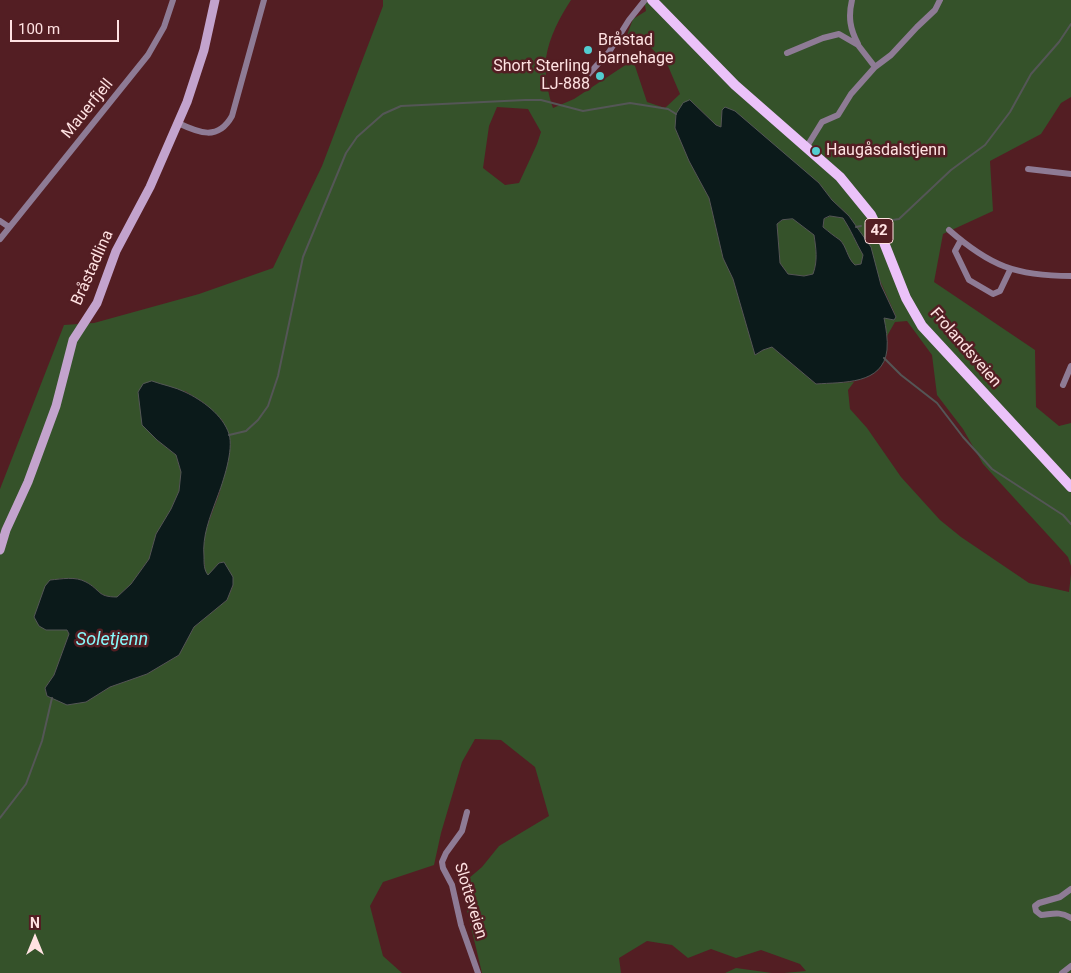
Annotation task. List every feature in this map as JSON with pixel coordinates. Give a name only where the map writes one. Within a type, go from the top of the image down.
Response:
[{"type":"main road","name":"Bråstadlina","points":[[0,550],[8,524],[28,482],[56,406],[73,340],[99,297],[120,243],[150,187],[178,124],[198,70],[215,0]]},
{"type":"main road","name":"Frolandsveien","points":[[652,0],[735,85],[840,177],[871,215],[906,298],[922,326],[1071,487]]},
{"type":"street","name":"Mauerfjell","points":[[0,239],[148,55],[164,27],[172,0]]},
{"type":"street","points":[[178,124],[201,133],[210,133],[220,130],[229,122],[264,0]]},
{"type":"street","points":[[586,77],[609,52],[629,20],[645,0]]},
{"type":"street","points":[[852,0],[849,20],[851,29],[858,45],[875,67]]},
{"type":"street","points":[[806,148],[822,122],[838,115],[852,94],[875,67],[891,55],[935,10],[940,0]]},
{"type":"street","points":[[787,53],[823,38],[839,34],[858,45]]},
{"type":"street","points":[[1028,170],[1071,174]]},
{"type":"street","points":[[0,220],[9,227]]},
{"type":"street","points":[[949,230],[984,257],[1010,270],[1043,276],[1071,276]]},
{"type":"street","points":[[961,240],[955,251],[962,268],[971,282],[997,294],[1010,270]]},
{"type":"street","points":[[1063,385],[1071,366]]},
{"type":"street","name":"Slotteveien","points":[[467,812],[462,831],[442,862],[443,868],[452,884],[461,925],[478,973]]},
{"type":"street","points":[[1071,889],[1060,897],[1038,903],[1035,906],[1036,910],[1041,914],[1057,912],[1064,913],[1071,918]]},
{"type":"street","points":[[1062,973],[1071,966]]},
{"type":"green space","points":[[383,0],[571,0],[556,28],[546,58],[547,83],[553,108],[574,99],[633,60],[647,102],[665,108],[680,94],[668,66],[644,40],[627,35],[633,19],[646,11],[644,0],[1071,0],[1071,97],[1061,103],[1041,134],[990,161],[993,211],[943,234],[934,282],[1035,350],[1036,407],[1059,426],[1071,423],[1071,566],[1068,557],[983,464],[963,429],[937,395],[932,355],[907,321],[895,322],[887,336],[884,318],[896,316],[856,227],[849,216],[832,200],[819,183],[722,110],[721,127],[716,125],[690,100],[675,128],[689,161],[709,198],[723,258],[733,279],[755,355],[772,347],[816,384],[854,382],[848,390],[850,409],[867,428],[901,477],[940,520],[961,537],[1029,583],[1069,592],[1071,574],[1071,973],[784,973],[806,971],[800,964],[761,950],[736,958],[711,949],[688,958],[672,945],[647,941],[619,958],[621,973],[482,973],[461,885],[482,867],[499,846],[549,816],[535,767],[501,740],[475,739],[462,762],[441,833],[434,865],[383,882],[370,906],[383,956],[402,973],[0,973],[0,489],[64,325],[94,323],[199,294],[273,268],[322,166],[383,6]],"holes":[[[497,107],[528,109],[541,132],[519,183],[505,185],[483,168],[489,126]],[[185,391],[204,403],[223,421],[220,492],[205,532],[203,549],[205,572],[208,576],[219,563],[233,586],[227,600],[194,627],[179,655],[147,674],[110,687],[86,702],[47,696],[45,688],[54,675],[69,634],[50,580],[77,579],[86,582],[106,596],[117,597],[131,584],[149,559],[156,534],[179,491],[181,472],[176,455],[142,425]]]},
{"type":"green space","points":[[830,216],[843,218],[849,227],[863,255],[861,264],[855,265],[840,240],[823,227],[824,219]]},
{"type":"green space","points":[[793,218],[814,235],[816,259],[813,274],[804,276],[788,274],[780,263],[777,224],[782,220]]},
{"type":"green space","points":[[736,968],[772,973],[725,973]]},
{"type":"water","name":"Haugåsdalstjenn","points":[[690,100],[716,125],[721,127],[722,110],[725,107],[735,111],[819,183],[832,200],[849,216],[871,247],[881,285],[896,317],[894,320],[884,318],[887,350],[884,361],[878,370],[870,376],[849,382],[816,384],[772,347],[755,355],[733,279],[723,258],[709,198],[689,161],[675,128],[676,114],[683,103]],"holes":[[[830,216],[843,218],[849,227],[863,255],[861,264],[855,265],[840,240],[823,227],[824,219]],[[793,219],[814,235],[816,259],[813,274],[804,276],[788,274],[780,263],[777,224],[782,220]]]},
{"type":"water","name":"Soletjenn","points":[[152,381],[192,395],[217,414],[229,434],[230,449],[227,466],[204,542],[204,567],[208,575],[219,563],[224,562],[233,577],[233,585],[227,600],[194,627],[179,655],[147,674],[110,687],[86,702],[67,705],[47,696],[45,688],[54,675],[69,634],[67,630],[46,630],[39,626],[34,617],[45,586],[50,580],[77,579],[86,582],[106,596],[117,597],[131,584],[149,559],[156,534],[179,491],[181,472],[176,455],[142,425],[138,392],[143,384]]},
{"type":"waterway","points":[[886,221],[899,219],[951,170],[985,145],[1010,112],[1031,74],[1059,42],[1071,24]]},
{"type":"waterway","points":[[229,435],[246,431],[258,420],[268,406],[278,376],[303,257],[346,153],[357,137],[383,114],[401,106],[525,100],[541,100],[583,111],[630,103],[668,109],[676,114]]},
{"type":"waterway","points":[[856,227],[861,226]]},
{"type":"waterway","points":[[884,358],[901,375],[937,403],[963,437],[992,469],[1063,515],[1071,524]]},
{"type":"waterway","points":[[0,818],[26,784],[42,741],[52,698]]},
{"type":"place","name":"Bråstad barnehage","points":[[588,50]]},
{"type":"place","name":"Short Sterling LJ-888","points":[[600,76]]},
{"type":"place","name":"Haugåsdalstjenn","points":[[816,151]]}]
